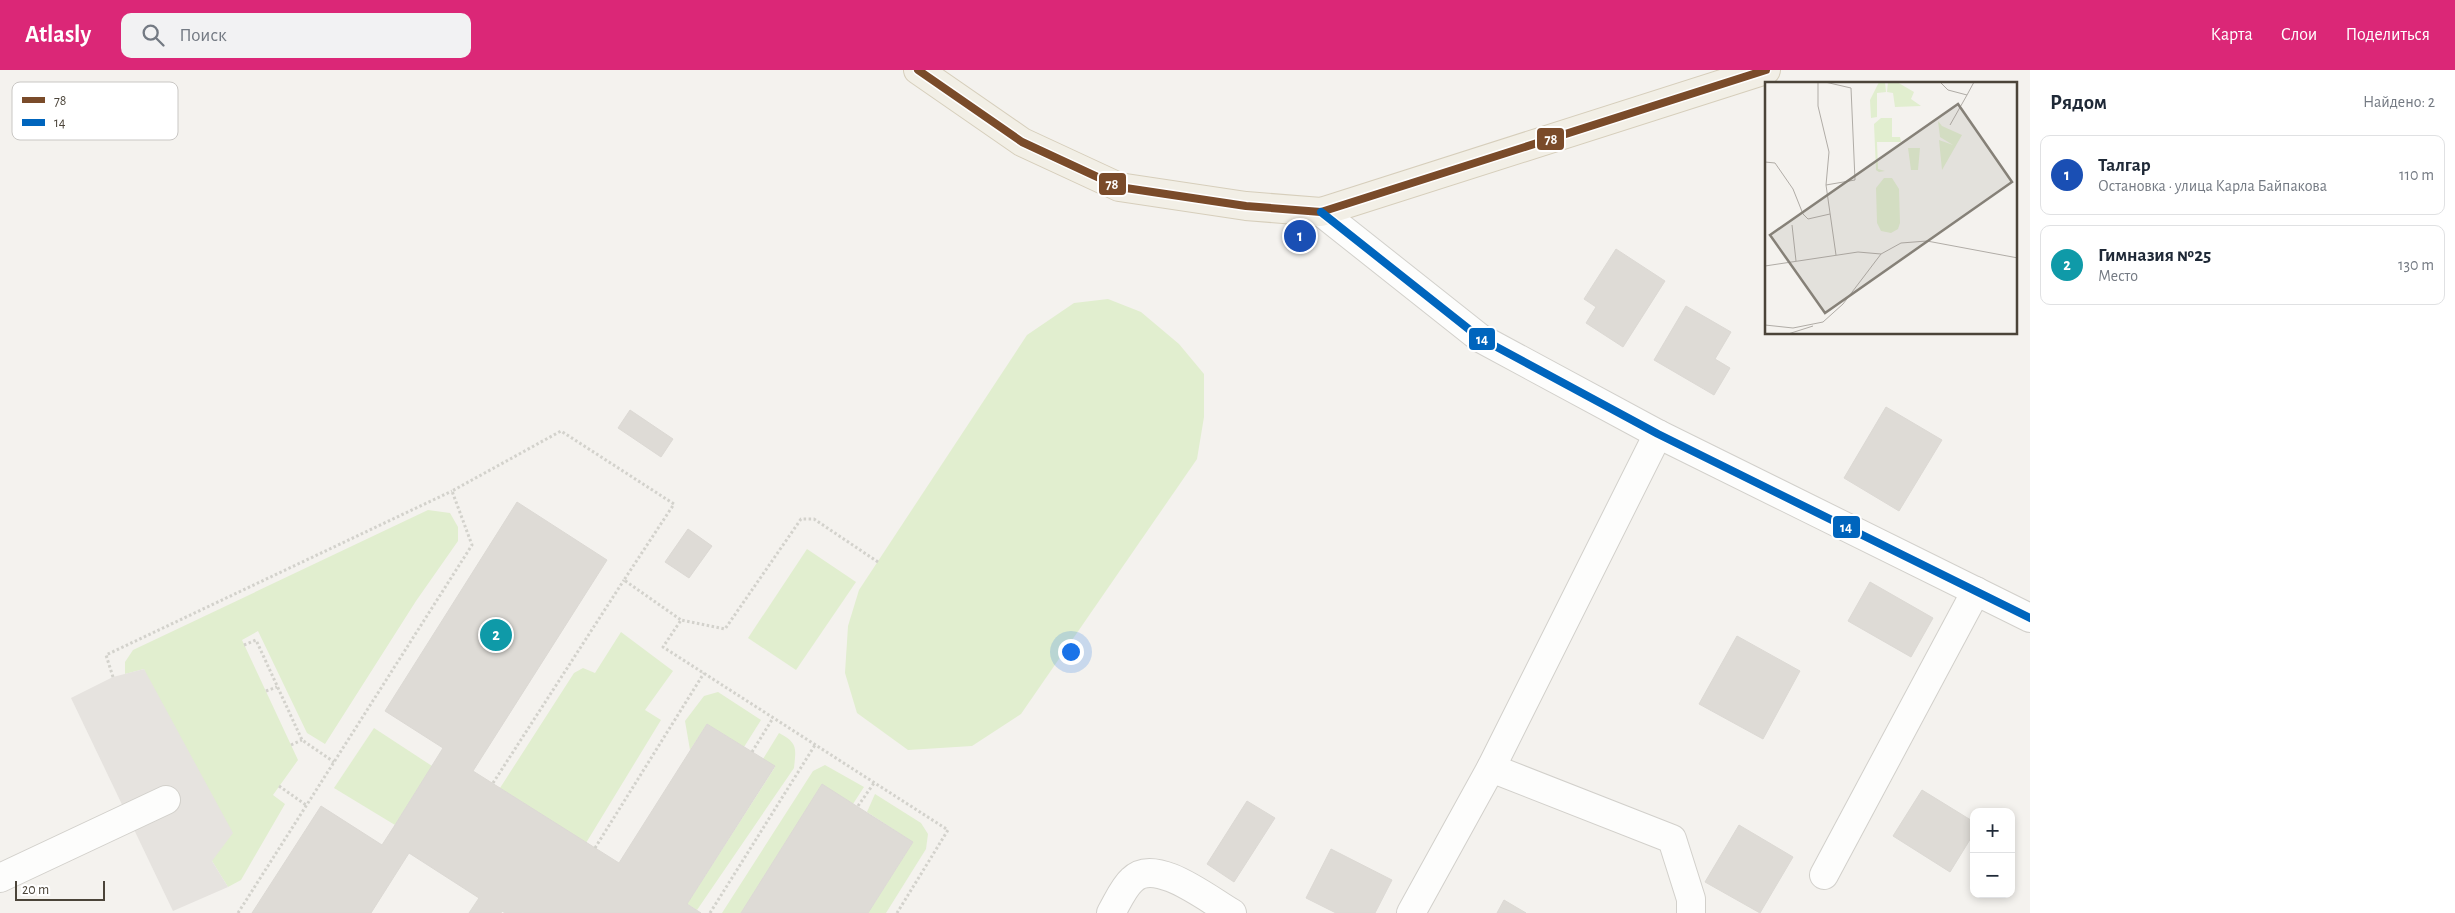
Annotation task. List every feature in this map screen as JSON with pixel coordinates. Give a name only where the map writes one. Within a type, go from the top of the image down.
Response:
[{"type":"main road","points":[[918,70],[1022,142],[1119,187],[1246,206],[1321,212],[1766,70]]},
{"type":"street","points":[[1321,212],[1480,338],[1658,434],[2030,618]]},
{"type":"street","points":[[1411,913],[1491,768],[1658,434]]},
{"type":"street","points":[[1824,875],[1976,591]]},
{"type":"street","points":[[1491,768],[1672,839],[1691,899],[1691,913]]},
{"type":"street","points":[[0,878],[166,800]]},
{"type":"street","points":[[1111,913],[1132,880],[1146,872],[1165,874],[1232,913]]},
{"type":"path","points":[[113,677],[106,655],[452,491],[561,432],[674,504],[493,783]]},
{"type":"path","points":[[238,913],[472,545],[452,491]]},
{"type":"path","points":[[624,580],[681,620],[725,629],[801,519],[814,519],[878,562]]},
{"type":"path","points":[[681,620],[663,647],[948,830],[897,913]]},
{"type":"path","points":[[244,645],[256,640],[302,740],[334,762]]},
{"type":"path","points":[[595,848],[704,673]]},
{"type":"path","points":[[266,691],[277,687]]},
{"type":"path","points":[[752,752],[773,718]]},
{"type":"path","points":[[291,745],[302,740]]},
{"type":"path","points":[[710,913],[815,745]]},
{"type":"path","points":[[858,806],[874,783]]},
{"type":"path","points":[[279,786],[306,806]]},
{"type":"green space","points":[[1108,299],[1141,312],[1179,344],[1204,374],[1204,417],[1197,459],[1021,714],[972,746],[908,750],[857,713],[845,673],[848,626],[859,590],[1027,335],[1074,303]]},
{"type":"green space","points":[[428,510],[450,513],[458,527],[458,541],[416,601],[325,744],[307,733],[258,631],[242,640],[298,760],[273,795],[285,804],[241,880],[228,887],[212,861],[144,669],[125,674],[125,662],[133,650]]},
{"type":"green space","points":[[807,549],[856,582],[796,670],[748,638]]},
{"type":"green space","points":[[621,632],[673,671],[645,710],[661,720],[586,843],[500,788],[574,673],[583,668],[595,673]]},
{"type":"green space","points":[[718,692],[761,720],[744,747],[707,724],[690,750],[685,721],[704,696]]},
{"type":"green space","points":[[374,728],[432,766],[395,825],[334,788]]},
{"type":"green space","points":[[779,733],[793,743],[795,751],[794,768],[697,910],[687,904],[775,767],[763,759]]},
{"type":"green space","points":[[825,765],[864,787],[853,804],[822,785],[741,913],[722,913],[813,771]]},
{"type":"green space","points":[[875,794],[921,823],[928,834],[926,849],[886,913],[868,913],[913,842],[867,812]]},
{"type":"shaded area","points":[[144,669],[233,833],[212,861],[228,887],[173,911],[71,698],[113,677]]},
{"type":"building","points":[[1616,249],[1665,281],[1623,347],[1586,323],[1596,307],[1584,299]]},
{"type":"building","points":[[1686,306],[1731,332],[1715,359],[1730,368],[1714,395],[1654,360]]},
{"type":"building","points":[[1886,407],[1942,440],[1899,511],[1844,478]]},
{"type":"building","points":[[630,410],[673,439],[661,457],[618,428]]},
{"type":"building","points":[[517,502],[607,560],[473,771],[619,863],[707,724],[775,766],[687,904],[701,913],[505,913],[502,911],[501,913],[469,913],[479,898],[409,853],[371,913],[252,913],[321,806],[382,845],[395,825],[443,748],[385,711]]},
{"type":"building","points":[[688,529],[712,546],[689,578],[665,562]]},
{"type":"building","points":[[1870,582],[1933,618],[1911,657],[1848,621]]},
{"type":"building","points":[[1737,636],[1800,671],[1763,739],[1699,704]]},
{"type":"building","points":[[822,784],[913,842],[868,913],[741,913]]},
{"type":"building","points":[[1922,790],[1970,820],[1970,840],[1950,872],[1893,836]]},
{"type":"building","points":[[1247,801],[1275,818],[1234,882],[1207,864]]},
{"type":"building","points":[[1739,825],[1793,857],[1760,913],[1705,882]]},
{"type":"building","points":[[1331,849],[1392,880],[1375,913],[1336,913],[1306,898]]},
{"type":"building","points":[[1504,900],[1526,913],[1497,913]]},
{"type":"transit line","name":"78","points":[[918,70],[1022,142],[1119,187],[1246,206],[1321,212],[1766,70]]},
{"type":"transit line","name":"14","points":[[1321,212],[1480,338],[1658,434],[2030,618]]},
{"type":"place","name":"Талгар","points":[[1300,236]]},
{"type":"place","name":"Гимназия №25","points":[[496,635]]}]
